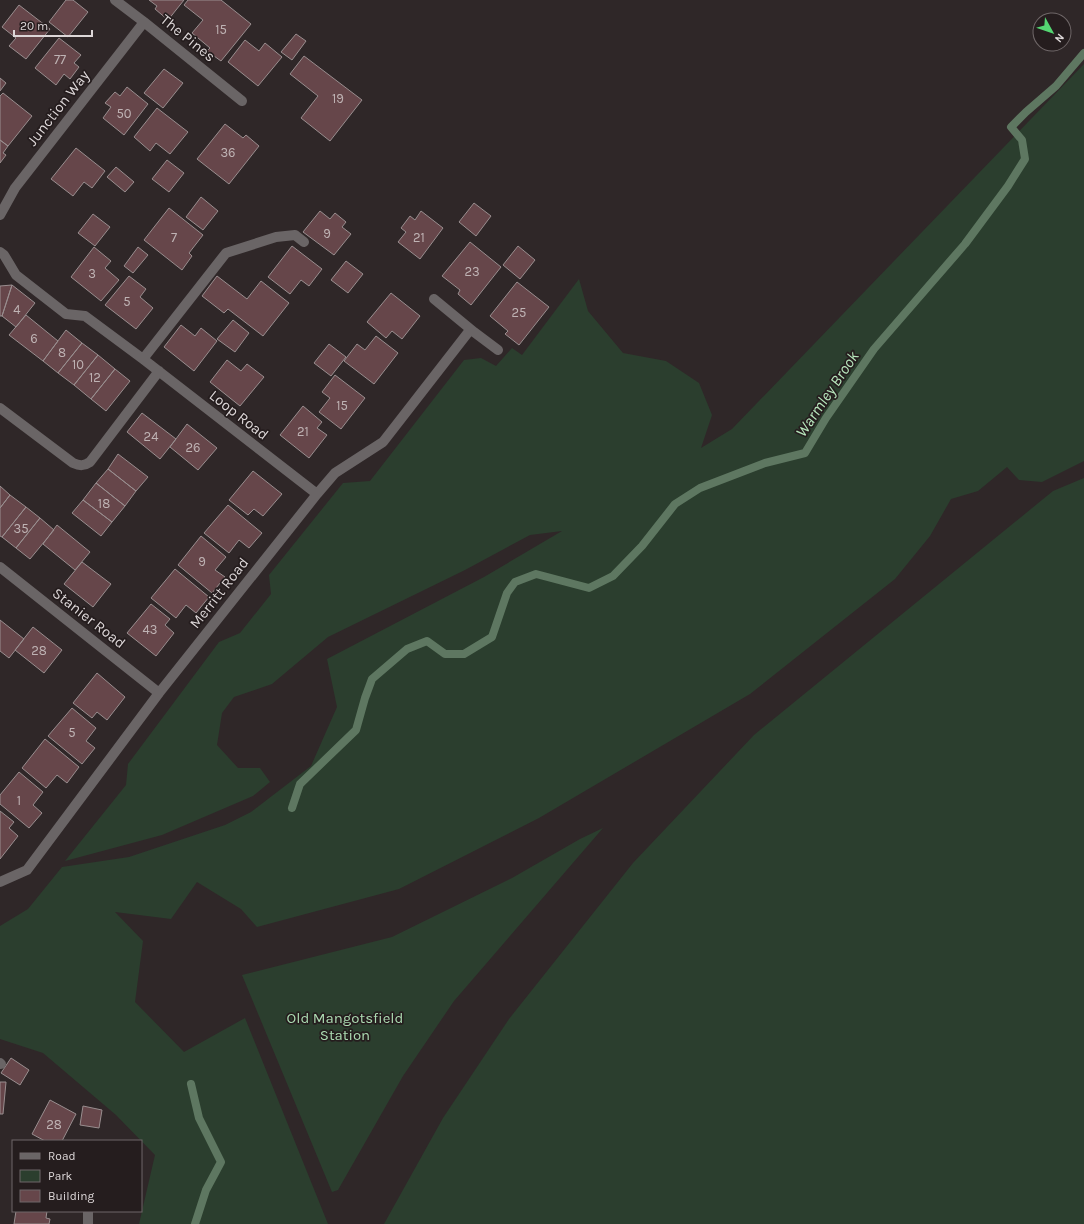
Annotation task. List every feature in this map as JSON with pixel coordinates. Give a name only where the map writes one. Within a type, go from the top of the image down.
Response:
[{"type":"street","name":"The Pines","points":[[115,0],[242,101]]},
{"type":"street","name":"Junction Way","points":[[0,215],[15,188],[144,22]]},
{"type":"street","points":[[143,359],[226,253],[276,237],[295,235],[304,242]]},
{"type":"street","name":"Loop Road","points":[[0,252],[4,255],[16,275],[66,314],[85,316],[159,371],[317,494]]},
{"type":"street","points":[[434,299],[470,330],[498,350]]},
{"type":"street","name":"Merritt Road","points":[[0,882],[27,870],[159,693],[317,494],[335,473],[383,442],[470,330]]},
{"type":"street","points":[[0,408],[73,463],[80,466],[86,465],[90,462],[159,371]]},
{"type":"street","name":"Stanier Road","points":[[0,567],[159,693]]},
{"type":"street","points":[[88,1212],[88,1224]]},
{"type":"green space","points":[[1084,64],[1084,461],[1042,482],[1019,480],[1007,467],[978,491],[951,499],[930,536],[895,579],[750,694],[539,818],[399,889],[257,927],[241,909],[197,882],[171,919],[115,912],[143,941],[135,1002],[184,1052],[245,1018],[328,1224],[139,1224],[155,1155],[116,1115],[43,1053],[0,1039],[0,926],[28,909],[62,867],[129,857],[225,825],[251,812],[311,766],[337,707],[327,659],[484,577],[562,531],[530,535],[465,570],[328,637],[272,684],[234,697],[222,713],[217,745],[238,768],[260,768],[270,782],[253,796],[162,835],[65,861],[126,785],[128,764],[219,642],[240,633],[271,594],[269,575],[343,483],[370,481],[464,360],[481,358],[496,366],[512,348],[522,355],[579,279],[588,311],[623,353],[666,361],[699,383],[712,415],[701,448],[732,429]]},
{"type":"green space","points":[[1084,478],[1084,1224],[384,1224],[443,1118],[509,1019],[633,863],[754,735],[1053,491]]},
{"type":"green space","name":"Old Mangotsfield Station","points":[[603,828],[454,1001],[403,1076],[338,1190],[332,1192],[242,975],[392,937],[512,878],[580,839]]},
{"type":"building","points":[[66,0],[73,0],[88,12],[68,37],[49,22]]},
{"type":"building","points":[[149,0],[184,0],[168,20],[155,9],[157,6]]},
{"type":"building","points":[[188,0],[221,0],[251,24],[221,61],[207,51],[210,48],[192,33],[203,20],[184,5]]},
{"type":"building","points":[[19,5],[50,29],[26,59],[9,46],[16,38],[2,27]]},
{"type":"building","points":[[296,34],[306,41],[292,60],[281,52]]},
{"type":"building","points":[[59,38],[81,55],[74,63],[79,67],[70,79],[64,74],[56,85],[35,68]]},
{"type":"building","points":[[245,40],[259,51],[265,43],[282,57],[258,86],[228,62]]},
{"type":"building","points":[[304,56],[362,100],[330,141],[301,118],[318,96],[290,74]]},
{"type":"building","points":[[164,69],[183,83],[163,108],[144,93]]},
{"type":"building","points":[[0,78],[6,83],[0,91]]},
{"type":"building","points":[[127,87],[148,104],[124,135],[103,118],[111,107],[105,103],[115,92],[120,96]]},
{"type":"building","points":[[3,93],[32,116],[8,146],[0,140],[0,96]]},
{"type":"building","points":[[157,108],[188,132],[170,154],[156,143],[150,151],[134,137]]},
{"type":"building","points":[[225,124],[243,138],[246,135],[259,146],[229,184],[197,159]]},
{"type":"building","points":[[0,140],[8,146],[3,153],[6,155],[0,163]]},
{"type":"building","points":[[76,148],[105,171],[92,188],[84,182],[73,196],[51,179]]},
{"type":"building","points":[[167,160],[184,173],[169,192],[152,179]]},
{"type":"building","points":[[116,167],[134,182],[125,192],[107,177]]},
{"type":"building","points":[[201,197],[218,211],[203,230],[186,217]]},
{"type":"building","points":[[474,203],[491,216],[476,236],[459,222]]},
{"type":"building","points":[[169,208],[203,235],[189,253],[192,256],[182,270],[144,240]]},
{"type":"building","points":[[320,211],[330,219],[335,213],[346,222],[342,227],[351,234],[334,255],[303,232]]},
{"type":"building","points":[[421,211],[443,228],[420,259],[398,242],[406,232],[401,228],[410,216],[415,220]]},
{"type":"building","points":[[93,214],[110,227],[95,246],[78,233]]},
{"type":"building","points":[[470,242],[501,267],[471,305],[458,294],[460,290],[442,276]]},
{"type":"building","points":[[292,246],[322,269],[309,286],[301,280],[290,294],[268,277]]},
{"type":"building","points":[[518,246],[535,260],[520,279],[503,265]]},
{"type":"building","points":[[94,247],[111,261],[105,268],[119,280],[101,301],[71,277]]},
{"type":"building","points":[[138,247],[148,255],[133,273],[124,266]]},
{"type":"building","points":[[346,261],[363,274],[348,293],[331,280]]},
{"type":"building","points":[[129,276],[146,289],[140,297],[153,308],[136,329],[105,305]]},
{"type":"building","points":[[217,276],[247,299],[261,281],[289,303],[263,336],[228,309],[224,313],[202,296]]},
{"type":"building","points":[[517,282],[549,307],[519,345],[505,334],[508,331],[490,316]]},
{"type":"building","points":[[12,285],[35,303],[16,327],[2,316]]},
{"type":"building","points":[[12,285],[2,316],[0,316],[0,286]]},
{"type":"building","points":[[391,293],[420,316],[402,339],[392,331],[386,338],[367,322]]},
{"type":"building","points":[[26,315],[58,341],[43,361],[9,335]]},
{"type":"building","points":[[233,320],[249,333],[235,352],[217,339]]},
{"type":"building","points":[[181,325],[195,336],[201,328],[217,341],[194,371],[164,347]]},
{"type":"building","points":[[66,330],[82,343],[58,373],[43,361]]},
{"type":"building","points":[[376,336],[398,353],[374,384],[344,361],[357,344],[365,350]]},
{"type":"building","points":[[82,343],[98,355],[74,385],[58,373]]},
{"type":"building","points":[[329,344],[346,357],[331,376],[314,363]]},
{"type":"building","points":[[98,355],[115,369],[91,399],[74,385]]},
{"type":"building","points":[[227,360],[241,371],[247,364],[264,377],[240,406],[210,382]]},
{"type":"building","points":[[115,369],[130,381],[106,411],[91,399]]},
{"type":"building","points":[[335,375],[365,398],[341,429],[319,412],[330,398],[322,392]]},
{"type":"building","points":[[303,406],[322,422],[317,428],[327,435],[309,458],[280,435]]},
{"type":"building","points":[[142,413],[176,439],[160,459],[127,432]]},
{"type":"building","points":[[187,424],[217,448],[198,470],[170,447]]},
{"type":"building","points":[[118,454],[148,477],[136,491],[108,469]]},
{"type":"building","points":[[108,469],[136,491],[125,506],[96,483]]},
{"type":"building","points":[[253,471],[282,494],[263,516],[254,509],[248,515],[229,500]]},
{"type":"building","points":[[96,483],[125,506],[112,522],[83,500]]},
{"type":"building","points":[[0,486],[10,495],[0,508]]},
{"type":"building","points":[[10,495],[26,507],[2,537],[0,536],[0,508]]},
{"type":"building","points":[[83,500],[112,522],[101,536],[72,513]]},
{"type":"building","points":[[228,505],[262,533],[249,548],[239,540],[229,553],[204,533]]},
{"type":"building","points":[[26,507],[40,518],[16,548],[2,537]]},
{"type":"building","points":[[40,518],[54,530],[30,559],[16,548]]},
{"type":"building","points":[[57,525],[90,552],[75,570],[43,544]]},
{"type":"building","points":[[201,536],[226,557],[215,570],[225,577],[212,593],[178,565]]},
{"type":"building","points":[[82,562],[111,584],[93,607],[64,584]]},
{"type":"building","points":[[175,569],[209,597],[196,613],[186,605],[176,618],[151,598]]},
{"type":"building","points":[[151,604],[170,619],[165,625],[174,633],[156,656],[127,633]]},
{"type":"building","points":[[0,620],[24,639],[9,658],[0,651]]},
{"type":"building","points":[[33,627],[62,650],[44,673],[15,650]]},
{"type":"building","points":[[97,673],[125,697],[107,720],[97,712],[92,718],[73,703]]},
{"type":"building","points":[[72,708],[96,728],[86,741],[95,748],[82,764],[48,736]]},
{"type":"building","points":[[45,739],[79,767],[67,783],[57,775],[46,788],[22,768]]},
{"type":"building","points":[[19,772],[43,792],[33,805],[42,813],[29,828],[0,804],[0,795]]},
{"type":"building","points":[[0,811],[14,822],[9,828],[18,836],[0,859]]},
{"type":"building","points":[[11,1058],[29,1070],[20,1085],[1,1073]]},
{"type":"building","points":[[0,1082],[6,1082],[3,1114],[0,1114]]},
{"type":"building","points":[[50,1100],[76,1114],[63,1140],[43,1140],[32,1134]]},
{"type":"building","points":[[83,1106],[102,1110],[99,1128],[80,1125]]},
{"type":"building","points":[[16,1212],[47,1212],[46,1218],[50,1219],[49,1224],[14,1224]]},
{"type":"waterway","name":"Warmley Brook","points":[[292,808],[300,784],[356,730],[372,679],[407,649],[427,641],[445,654],[464,654],[492,637],[507,593],[515,582],[536,574],[589,588],[613,576],[642,546],[675,504],[700,488],[765,463],[805,453],[826,418],[874,349],[965,244],[1008,186],[1025,159],[1022,140],[1011,127],[1056,86],[1084,53]]},
{"type":"waterway","name":"Warmley Brook","points":[[191,1084],[199,1118],[221,1162],[206,1190],[195,1224]]}]
